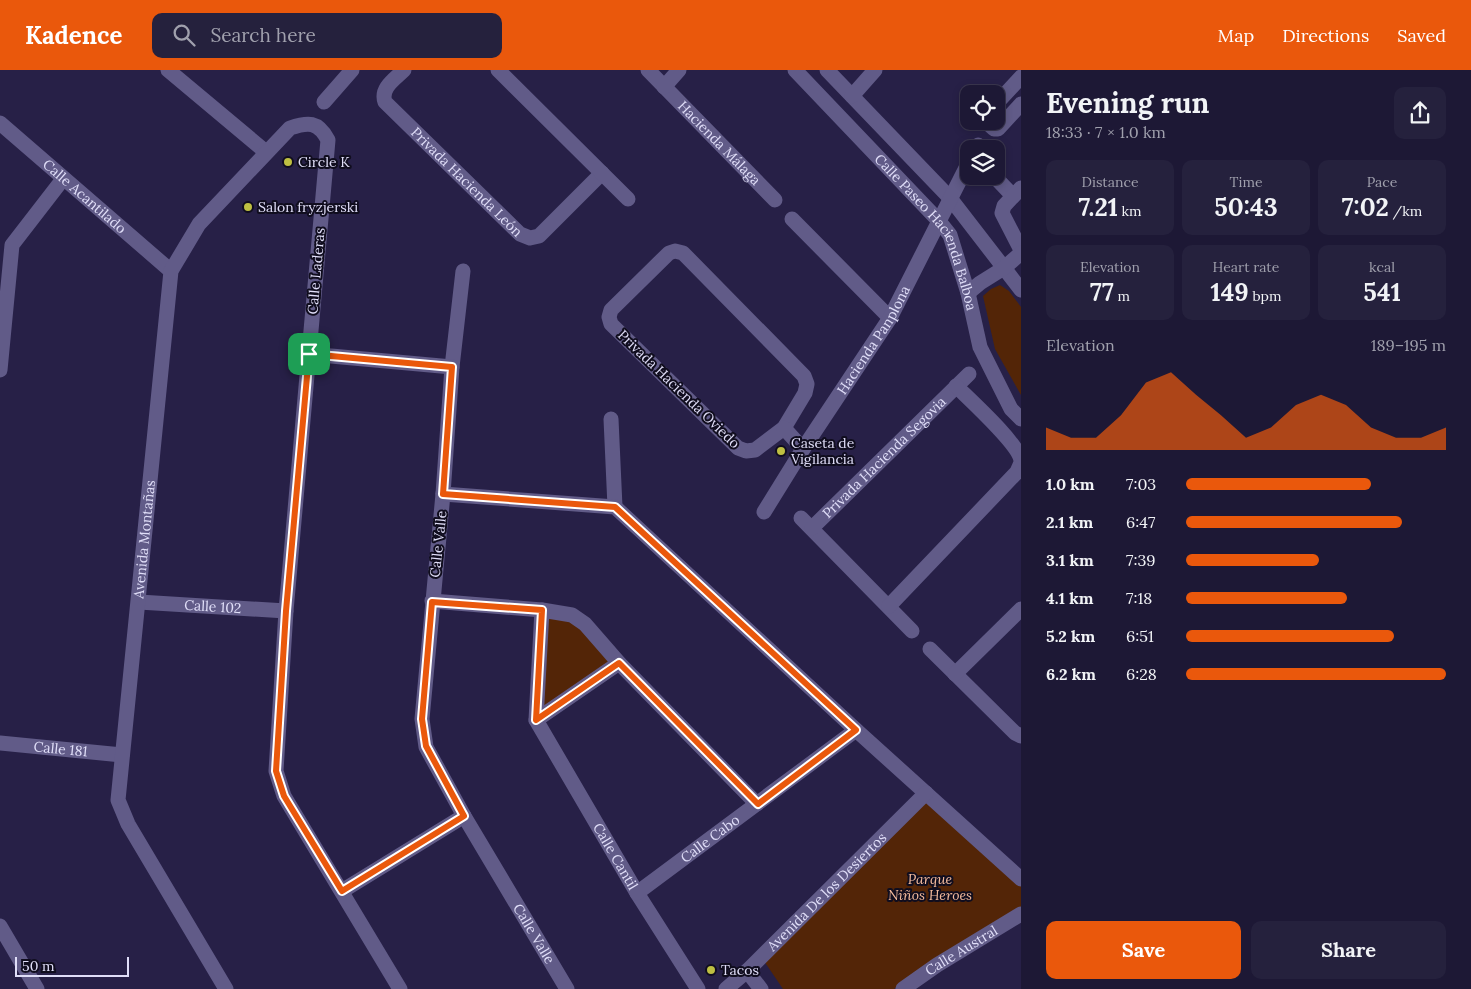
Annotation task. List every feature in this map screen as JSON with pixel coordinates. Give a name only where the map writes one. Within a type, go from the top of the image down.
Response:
[{"type":"street","points":[[168,70],[266,152]]},
{"type":"street","points":[[324,102],[352,70]]},
{"type":"street","name":"Privada Hacienda León","points":[[404,70],[384,90],[385,102],[520,234],[530,238],[539,236],[602,173]]},
{"type":"street","points":[[498,70],[628,198]]},
{"type":"street","name":"Hacienda Málaga","points":[[648,70],[775,200]]},
{"type":"street","points":[[664,86],[679,70]]},
{"type":"street","name":"Calle Paseo Hacienda Balboa","points":[[795,70],[938,220],[950,235],[968,293],[980,347],[1016,414]]},
{"type":"street","name":"Calle Paseo Hacienda Balboa","points":[[827,70],[950,198],[1021,290]]},
{"type":"street","points":[[852,96],[875,70]]},
{"type":"street","points":[[1005,94],[1021,77]]},
{"type":"street","points":[[1005,121],[1021,104]]},
{"type":"street","name":"Calle Acantilado","points":[[0,123],[171,271]]},
{"type":"street","name":"Avenida Montañas","points":[[226,989],[128,824],[118,800],[171,271],[199,224],[266,152],[290,128],[302,124],[314,124]]},
{"type":"street","name":"Calle Laderas","points":[[314,124],[323,130],[328,140],[286,611],[276,771],[284,796],[400,989]]},
{"type":"street","points":[[0,370],[12,245],[63,179]]},
{"type":"street","name":"Hacienda Panplona","points":[[764,512],[803,449],[890,318],[960,179]]},
{"type":"street","points":[[968,293],[1004,268],[1021,251],[1002,213],[1004,206],[1017,192],[1005,184]]},
{"type":"street","points":[[792,219],[890,318]]},
{"type":"street","name":"Privada Hacienda Oviedo","points":[[675,251],[683,253],[804,376],[807,384],[805,394],[784,428],[755,450],[746,451],[738,448],[612,324],[609,317],[611,310],[669,253],[675,251]]},
{"type":"street","name":"Calle Valle","points":[[463,272],[452,367],[443,494],[422,719],[426,746],[464,816],[567,989]]},
{"type":"street","points":[[309,354],[452,367]]},
{"type":"street","name":"Privada Hacienda Segovia","points":[[912,631],[806,523],[968,374]]},
{"type":"street","name":"Privada Hacienda Segovia","points":[[889,606],[1017,472],[1021,462],[1018,452],[996,426],[956,386]]},
{"type":"street","points":[[996,426],[1016,414]]},
{"type":"street","points":[[612,419],[615,507]]},
{"type":"street","points":[[784,428],[803,449]]},
{"type":"street","points":[[443,494],[615,507],[856,730],[1021,879]]},
{"type":"street","name":"Calle 102","points":[[139,602],[286,611]]},
{"type":"street","points":[[432,602],[542,610],[572,615],[585,624],[619,663],[758,804]]},
{"type":"street","points":[[956,674],[1021,609]]},
{"type":"street","points":[[536,720],[542,610]]},
{"type":"street","points":[[930,649],[1015,733],[1021,736]]},
{"type":"street","points":[[536,720],[619,663]]},
{"type":"street","name":"Calle Cantil","points":[[536,720],[637,893],[698,989]]},
{"type":"street","name":"Calle Cabo","points":[[637,893],[856,730]]},
{"type":"street","name":"Calle 181","points":[[0,743],[122,755]]},
{"type":"street","name":"Avenida De los Desiertos","points":[[726,989],[747,971],[926,793]]},
{"type":"street","points":[[342,891],[464,816]]},
{"type":"street","name":"Calle Austral","points":[[903,989],[937,965],[1021,914]]},
{"type":"street","points":[[2,936],[37,989]]},
{"type":"street","points":[[747,971],[761,989]]},
{"type":"green space","points":[[1000,285],[1009,291],[1021,307],[1021,395],[995,349],[983,296],[991,289]]},
{"type":"green space","points":[[548,614],[570,619],[614,663],[542,712]]},
{"type":"green space","name":"Parque Niños Heroes","points":[[929,797],[1021,884],[1021,909],[936,960],[894,989],[783,989],[764,961]]},
{"type":"place","name":"Circle K","points":[[288,162]]},
{"type":"place","name":"Salon fryzjerski","points":[[248,207]]},
{"type":"place","name":"Caseta de Vigilancia","points":[[781,451]]},
{"type":"place","name":"Tacos","points":[[711,970]]},
{"type":"route","points":[[309,354],[452,367],[443,494],[615,507],[856,730],[758,804],[619,663],[536,720],[542,610],[432,602],[422,719],[426,746],[464,816],[342,891],[284,796],[276,771],[286,611],[309,354]]}]
